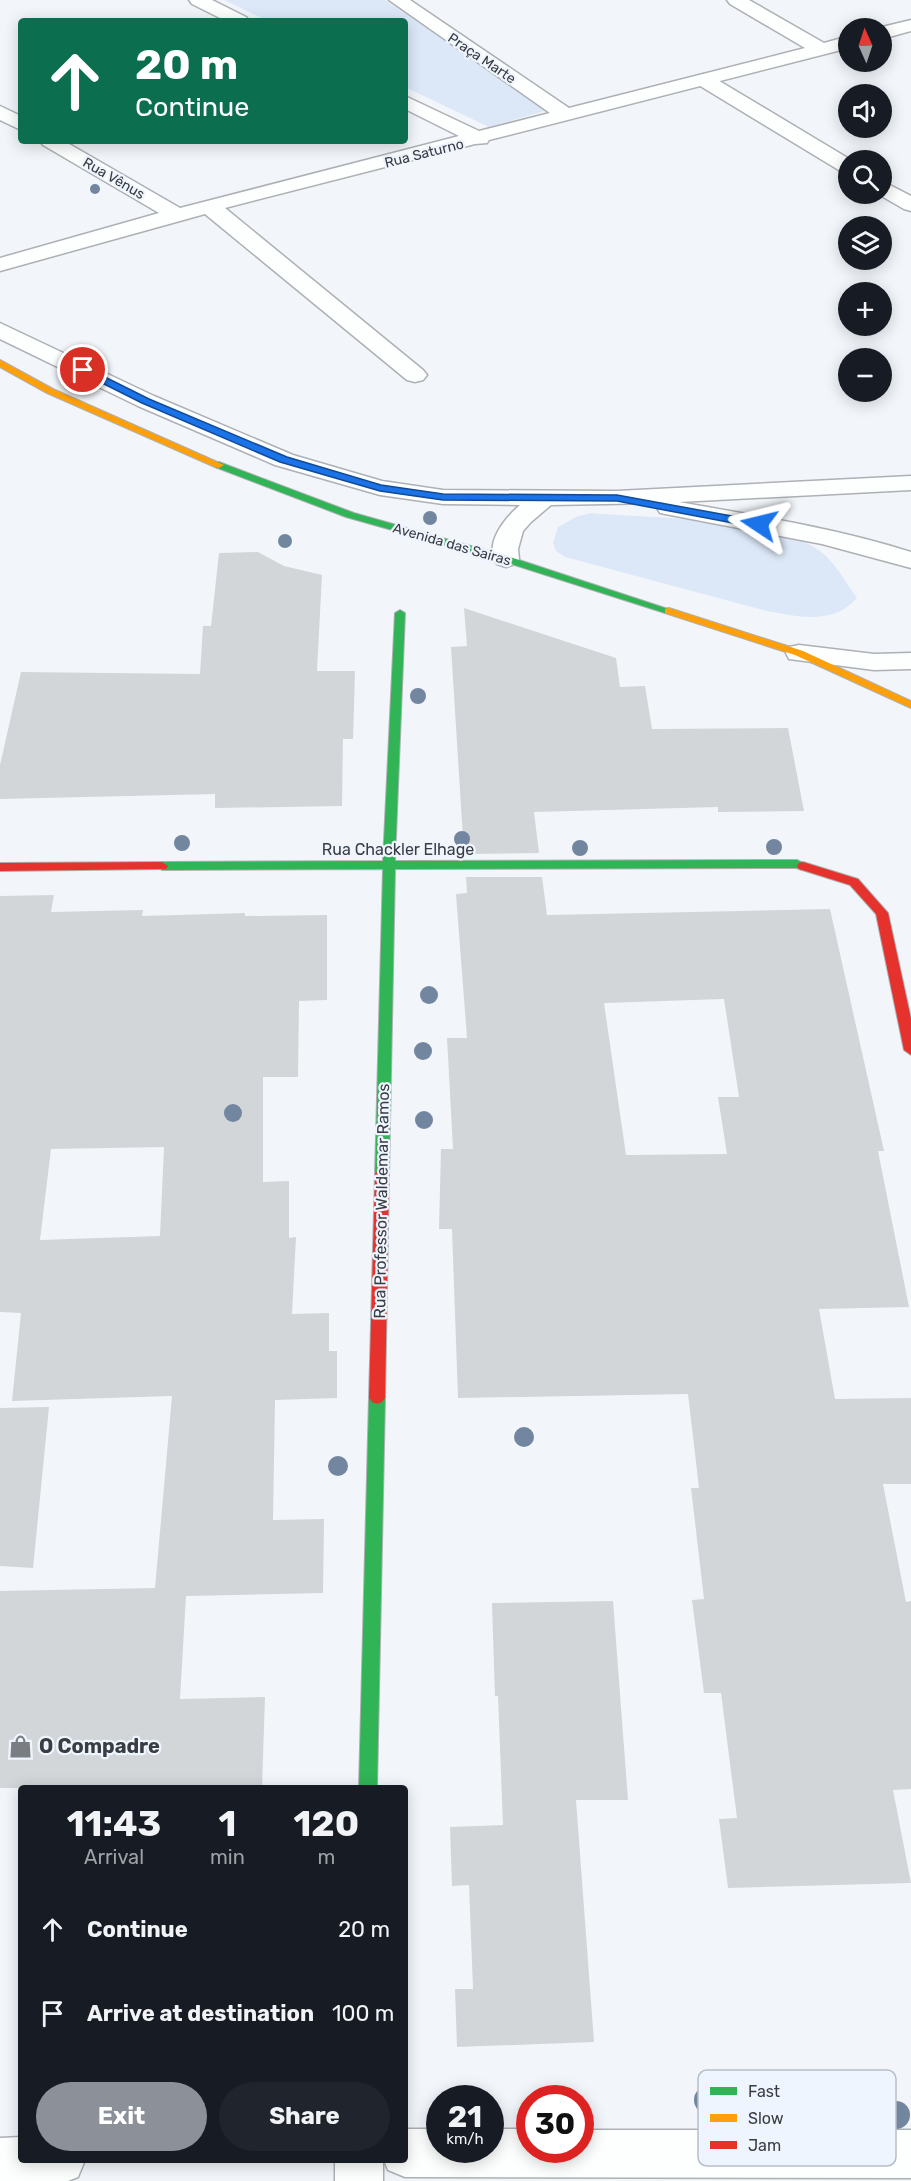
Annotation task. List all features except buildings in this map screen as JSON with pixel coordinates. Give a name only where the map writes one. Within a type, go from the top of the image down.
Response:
[{"type":"street","points":[[198,0],[234,18]]},
{"type":"street","name":"Praça Marte","points":[[398,0],[567,115]]},
{"type":"street","points":[[736,0],[823,50]]},
{"type":"street","points":[[892,30],[911,25]]},
{"type":"street","name":"Rua Saturno","points":[[0,264],[209,206],[480,139],[838,45]]},
{"type":"street","points":[[704,80],[838,161]]},
{"type":"street","points":[[408,103],[480,139]]},
{"type":"street","points":[[0,111],[18,122]]},
{"type":"street","name":"Rua Vênus","points":[[55,144],[177,215]]},
{"type":"street","points":[[892,194],[911,205]]},
{"type":"street","points":[[209,206],[415,375]]},
{"type":"street","points":[[0,330],[146,401],[284,459],[320,472],[380,488],[443,497],[617,498],[911,483]]},
{"type":"street","name":"Avenida das Sairas","points":[[0,363],[50,391],[262,483],[350,515],[506,559],[799,653],[911,705]]},
{"type":"street","points":[[21,390],[50,391]]},
{"type":"street","points":[[506,559],[504,546],[517,520],[545,498]]},
{"type":"street","points":[[617,498],[854,543],[911,560]]},
{"type":"street","name":"Rua Professor Waldemar Ramos","points":[[368,1785],[389,866],[400,613]]},
{"type":"street","points":[[799,653],[874,662],[911,662]]},
{"type":"street","name":"Rua Chackler Elhage","points":[[0,867],[797,864],[854,882],[882,913],[911,1050]]},
{"type":"street","points":[[408,2153],[698,2154]]},
{"type":"street","points":[[896,2154],[911,2154]]},
{"type":"street","points":[[0,2162],[18,2161]]},
{"type":"street","points":[[359,2163],[359,2181]]},
{"type":"shaded area","points":[[224,0],[385,0],[548,110],[489,127],[408,88],[408,18],[262,18]]},
{"type":"shaded area","points":[[591,513],[743,526],[800,540],[825,556],[857,598],[848,607],[827,616],[803,617],[767,611],[565,557],[556,551],[553,543],[558,527],[578,516]]},
{"type":"traffic: fast","points":[[219,465],[350,515],[506,559],[669,611]]},
{"type":"traffic: fast","points":[[382,1175],[389,866],[400,613]]},
{"type":"traffic: fast","points":[[162,866],[797,864],[803,866]]},
{"type":"traffic: fast","points":[[368,1785],[377,1398]]},
{"type":"traffic: slow","points":[[0,363],[50,391],[219,465]]},
{"type":"traffic: slow","points":[[669,611],[799,653],[911,705]]},
{"type":"traffic: jam","points":[[0,867],[162,866]]},
{"type":"traffic: jam","points":[[803,866],[854,882],[882,913],[911,1050]]},
{"type":"traffic: jam","points":[[377,1398],[382,1175]]},
{"type":"place","name":"O Compadre","points":[[21,1746]]},
{"type":"route","points":[[83,370],[146,401],[284,459],[320,472],[380,488],[443,497],[617,498],[759,524]]}]
